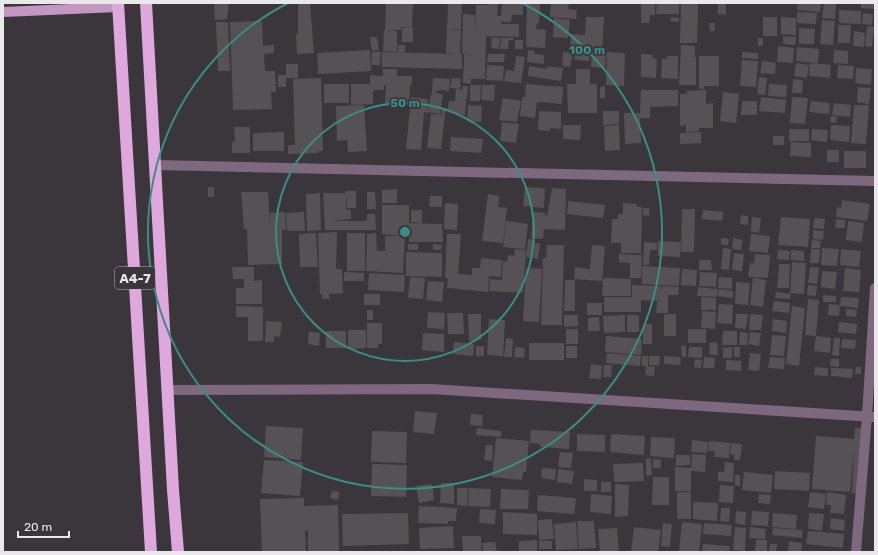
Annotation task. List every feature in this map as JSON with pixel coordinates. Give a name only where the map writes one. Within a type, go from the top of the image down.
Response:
[{"type":"highway","name":"A4-7","points":[[146,3],[173,490],[178,552]]},
{"type":"highway","name":"A4-7","points":[[118,5],[151,552]]},
{"type":"main road","points":[[3,12],[118,5]]},
{"type":"street","points":[[156,165],[875,181]]},
{"type":"street","points":[[856,552],[871,416],[875,288]]},
{"type":"street","points":[[168,390],[431,390],[871,416]]},
{"type":"building","points":[[214,3],[229,3],[227,19],[215,20]]},
{"type":"building","points":[[298,3],[310,3],[314,53],[297,54],[296,34],[298,34]]},
{"type":"building","points":[[386,3],[413,3],[412,28],[401,27],[401,30],[385,30]]},
{"type":"building","points":[[448,3],[462,4],[461,29],[447,29]]},
{"type":"building","points":[[488,3],[498,3],[497,16],[501,16],[502,4],[523,4],[523,15],[512,15],[511,22],[501,22],[501,24],[519,24],[519,37],[486,36],[485,79],[471,79],[471,84],[463,83],[464,54],[474,55],[462,53],[463,14],[475,15],[475,36],[476,5],[488,5]]},
{"type":"building","points":[[527,3],[540,4],[539,24],[537,23],[536,29],[546,30],[545,48],[526,47]]},
{"type":"building","points":[[551,3],[569,3],[568,9],[577,10],[576,19],[550,17]]},
{"type":"building","points":[[641,3],[655,3],[655,15],[650,15],[649,23],[641,23]]},
{"type":"building","points":[[657,3],[679,3],[679,14],[656,14]]},
{"type":"building","points":[[681,3],[698,4],[697,43],[680,43]]},
{"type":"building","points":[[718,3],[726,3],[726,15],[718,14]]},
{"type":"building","points":[[798,3],[821,3],[820,12],[797,10]]},
{"type":"building","points":[[824,3],[836,3],[835,19],[822,18]]},
{"type":"building","points":[[861,3],[875,3],[875,9],[861,8]]},
{"type":"building","points":[[839,10],[861,11],[861,24],[839,23]]},
{"type":"building","points":[[797,12],[817,13],[816,24],[797,23]]},
{"type":"building","points":[[863,13],[873,14],[872,25],[862,24]]},
{"type":"building","points":[[586,17],[604,17],[602,52],[570,50],[571,34],[585,35]]},
{"type":"building","points":[[671,17],[679,18],[679,22],[670,21]]},
{"type":"building","points":[[763,17],[777,17],[777,36],[763,36]]},
{"type":"building","points":[[781,17],[796,18],[796,35],[781,34]]},
{"type":"building","points":[[554,18],[570,20],[568,38],[553,37]]},
{"type":"building","points":[[822,20],[835,21],[833,45],[820,44]]},
{"type":"building","points":[[262,21],[263,46],[274,45],[274,53],[264,54],[265,71],[275,71],[276,92],[271,92],[272,109],[233,110],[230,22]]},
{"type":"building","points":[[216,22],[228,22],[230,71],[218,71]]},
{"type":"building","points":[[709,23],[715,23],[715,31],[710,31]]},
{"type":"building","points":[[838,25],[851,25],[850,43],[838,43]]},
{"type":"building","points":[[867,26],[874,27],[872,47],[865,46]]},
{"type":"building","points":[[402,28],[413,28],[413,42],[402,42]]},
{"type":"building","points":[[799,28],[815,29],[814,44],[799,44]]},
{"type":"building","points":[[447,29],[461,30],[460,54],[446,53]]},
{"type":"building","points":[[384,30],[397,31],[397,52],[383,51]]},
{"type":"building","points":[[854,31],[865,33],[864,47],[853,46]]},
{"type":"building","points":[[783,36],[796,37],[795,45],[783,44]]},
{"type":"building","points":[[370,37],[377,37],[379,50],[372,51]]},
{"type":"building","points":[[492,37],[500,38],[499,49],[491,48]]},
{"type":"building","points":[[501,38],[513,38],[513,40],[509,40],[508,49],[500,49]]},
{"type":"building","points":[[758,38],[763,38],[763,46],[758,46]]},
{"type":"building","points":[[515,40],[523,40],[523,49],[515,49]]},
{"type":"building","points":[[398,45],[405,45],[405,52],[398,52]]},
{"type":"building","points":[[681,45],[695,46],[696,85],[679,85]]},
{"type":"building","points":[[778,46],[794,48],[793,63],[777,62]]},
{"type":"building","points":[[797,47],[819,49],[818,63],[796,61]]},
{"type":"building","points":[[370,50],[371,71],[318,74],[317,53]]},
{"type":"building","points":[[528,50],[535,51],[534,54],[544,55],[544,64],[527,62]]},
{"type":"building","points":[[834,50],[848,51],[848,64],[833,63]]},
{"type":"building","points":[[372,52],[381,52],[380,65],[371,65]]},
{"type":"building","points":[[382,52],[462,54],[462,69],[382,67]]},
{"type":"building","points":[[563,52],[573,53],[570,67],[562,66]]},
{"type":"building","points":[[575,52],[590,53],[589,61],[574,60]]},
{"type":"building","points":[[592,52],[606,53],[605,68],[591,67]]},
{"type":"building","points":[[607,52],[625,53],[624,86],[606,85]]},
{"type":"building","points":[[742,52],[758,53],[758,59],[742,58]]},
{"type":"building","points":[[488,54],[505,54],[504,62],[487,62]]},
{"type":"building","points":[[641,54],[653,55],[652,58],[657,59],[656,78],[641,77]]},
{"type":"building","points":[[516,56],[525,57],[521,83],[504,81],[506,70],[514,71]]},
{"type":"building","points":[[667,56],[678,56],[678,79],[661,78],[662,59],[667,59]]},
{"type":"building","points":[[699,56],[719,56],[719,86],[704,86],[704,89],[699,89]]},
{"type":"building","points":[[742,60],[758,61],[756,87],[740,86]]},
{"type":"building","points":[[762,61],[776,63],[775,74],[760,73]]},
{"type":"building","points":[[796,63],[809,65],[807,78],[794,76]]},
{"type":"building","points":[[810,63],[831,65],[830,78],[809,76]]},
{"type":"building","points":[[286,64],[298,64],[298,78],[286,78],[286,87],[278,87],[278,75],[286,75]]},
{"type":"building","points":[[487,65],[504,66],[503,81],[486,80]]},
{"type":"building","points":[[838,65],[854,66],[853,79],[837,78]]},
{"type":"building","points":[[529,66],[547,69],[547,66],[563,68],[561,81],[528,76]]},
{"type":"building","points":[[856,68],[872,69],[871,85],[855,83]]},
{"type":"building","points":[[383,69],[397,69],[397,76],[412,76],[409,105],[385,104],[386,85],[384,85],[384,90],[373,90],[373,104],[351,105],[351,84],[370,84],[370,75],[383,76]]},
{"type":"building","points":[[576,69],[590,69],[590,84],[597,84],[597,113],[568,113],[567,84],[576,84]]},
{"type":"building","points":[[759,77],[767,78],[765,95],[757,94]]},
{"type":"building","points":[[321,78],[323,151],[318,151],[319,153],[288,154],[288,145],[295,145],[293,79]]},
{"type":"building","points":[[433,78],[450,79],[449,91],[432,91]]},
{"type":"building","points":[[452,78],[461,79],[460,89],[450,88]]},
{"type":"building","points":[[793,79],[803,80],[802,93],[792,93]]},
{"type":"building","points":[[324,84],[349,84],[349,103],[324,103]]},
{"type":"building","points":[[526,84],[563,87],[562,104],[537,102],[535,118],[520,116],[522,97],[525,97]]},
{"type":"building","points":[[769,84],[787,85],[786,97],[768,96]]},
{"type":"building","points":[[470,85],[481,85],[480,101],[470,101]]},
{"type":"building","points":[[482,85],[495,85],[494,101],[481,100]]},
{"type":"building","points":[[463,86],[468,86],[465,115],[449,113],[449,110],[447,110],[449,101],[455,101],[456,89],[462,90]]},
{"type":"building","points":[[605,86],[605,98],[600,98],[600,87]]},
{"type":"building","points":[[858,87],[871,88],[869,104],[857,102]]},
{"type":"building","points":[[641,90],[678,90],[678,106],[650,107],[650,118],[640,118],[641,143],[625,144],[624,113],[640,113]]},
{"type":"building","points":[[706,90],[706,104],[713,103],[713,128],[699,128],[699,131],[686,132],[686,125],[680,126],[680,94],[687,94],[687,91]]},
{"type":"building","points":[[432,91],[443,95],[440,114],[427,112]]},
{"type":"building","points":[[723,92],[739,94],[736,123],[720,121]]},
{"type":"building","points":[[411,97],[428,99],[427,113],[424,112],[421,150],[406,149]]},
{"type":"building","points":[[761,97],[786,100],[785,113],[759,111]]},
{"type":"building","points":[[792,97],[808,98],[805,124],[790,123]]},
{"type":"building","points":[[503,98],[521,101],[517,122],[499,120]]},
{"type":"building","points":[[742,101],[757,101],[757,115],[741,115]]},
{"type":"building","points":[[811,101],[830,103],[829,114],[809,112]]},
{"type":"building","points":[[834,103],[851,105],[850,117],[832,115]]},
{"type":"building","points":[[364,105],[367,151],[348,152],[347,140],[337,141],[336,106]]},
{"type":"building","points":[[468,105],[482,106],[481,122],[467,121]]},
{"type":"building","points":[[854,105],[869,105],[866,144],[851,143]]},
{"type":"building","points":[[442,108],[446,108],[445,115],[441,114]]},
{"type":"building","points":[[539,111],[561,112],[561,129],[550,128],[550,131],[538,130]]},
{"type":"building","points":[[603,111],[619,111],[619,124],[603,125]]},
{"type":"building","points":[[431,114],[445,115],[441,149],[427,148]]},
{"type":"building","points":[[831,116],[837,117],[836,123],[830,122]]},
{"type":"building","points":[[502,122],[519,124],[516,143],[500,141]]},
{"type":"building","points":[[563,125],[581,125],[580,140],[563,139]]},
{"type":"building","points":[[619,125],[620,150],[605,151],[604,126]]},
{"type":"building","points":[[831,125],[850,126],[849,142],[830,140]]},
{"type":"building","points":[[234,127],[250,127],[250,153],[232,153],[232,142],[235,142]]},
{"type":"building","points":[[789,129],[809,129],[809,141],[789,141]]},
{"type":"building","points":[[812,129],[828,130],[827,142],[811,140]]},
{"type":"building","points":[[284,132],[284,151],[253,151],[253,133]]},
{"type":"building","points":[[701,132],[701,143],[680,144],[680,133]]},
{"type":"building","points":[[773,136],[784,136],[784,145],[773,145]]},
{"type":"building","points":[[451,137],[483,139],[481,153],[450,151]]},
{"type":"building","points":[[791,142],[811,143],[811,157],[790,156]]},
{"type":"building","points":[[827,150],[839,150],[839,162],[827,162]]},
{"type":"building","points":[[844,151],[866,151],[866,168],[844,168]]},
{"type":"building","points":[[208,187],[214,187],[214,197],[208,197]]},
{"type":"building","points":[[525,187],[545,188],[544,208],[523,206]]},
{"type":"building","points":[[552,188],[566,189],[565,230],[544,229],[543,239],[531,238],[533,212],[546,213],[545,216],[547,216]]},
{"type":"building","points":[[397,189],[397,203],[382,203],[382,190]]},
{"type":"building","points":[[346,191],[356,191],[356,208],[347,208]]},
{"type":"building","points":[[241,192],[268,192],[270,227],[270,213],[285,212],[286,230],[282,230],[282,264],[248,265],[247,229],[244,229]]},
{"type":"building","points":[[367,192],[375,192],[376,209],[367,209]]},
{"type":"building","points":[[320,193],[321,230],[307,231],[306,194]]},
{"type":"building","points":[[323,193],[346,193],[346,209],[351,210],[351,219],[331,221],[367,221],[367,214],[375,214],[376,230],[325,230]]},
{"type":"building","points":[[488,194],[499,196],[498,207],[507,208],[503,243],[482,241]]},
{"type":"building","points":[[430,196],[442,196],[442,207],[429,207]]},
{"type":"building","points":[[842,200],[870,204],[867,221],[836,217],[837,207],[841,208]]},
{"type":"building","points":[[568,201],[605,205],[603,218],[567,214]]},
{"type":"building","points":[[445,203],[458,204],[457,230],[444,229]]},
{"type":"building","points":[[623,203],[637,204],[637,207],[642,207],[641,253],[621,253],[621,243],[611,243],[612,219],[618,219],[618,214],[623,214]]},
{"type":"building","points":[[382,205],[409,205],[409,223],[442,224],[443,242],[409,242],[409,225],[408,236],[405,236],[403,273],[366,271],[367,234],[376,233],[377,251],[385,251],[385,236],[402,236],[382,234]]},
{"type":"building","points":[[643,208],[649,208],[649,216],[643,215]]},
{"type":"building","points":[[682,209],[695,209],[694,252],[681,252]]},
{"type":"building","points":[[411,210],[422,210],[422,223],[411,222]]},
{"type":"building","points":[[703,210],[723,212],[722,221],[702,219]]},
{"type":"building","points":[[304,212],[305,231],[287,231],[286,213]]},
{"type":"building","points":[[741,215],[748,216],[748,225],[740,224]]},
{"type":"building","points":[[752,217],[761,218],[759,233],[751,232]]},
{"type":"building","points":[[781,217],[810,219],[808,247],[778,245]]},
{"type":"building","points":[[814,218],[825,219],[824,229],[813,228]]},
{"type":"building","points":[[836,219],[845,220],[845,228],[835,228]]},
{"type":"building","points":[[506,221],[528,224],[525,249],[503,247]]},
{"type":"building","points":[[848,221],[864,223],[862,242],[846,240]]},
{"type":"building","points":[[813,230],[824,231],[823,240],[813,239]]},
{"type":"building","points":[[337,232],[336,269],[342,269],[343,293],[329,294],[330,299],[322,299],[322,294],[320,294],[318,233]]},
{"type":"building","points":[[316,233],[318,267],[300,267],[299,234]]},
{"type":"building","points":[[347,233],[365,233],[365,271],[347,271]]},
{"type":"building","points":[[447,234],[461,234],[458,274],[472,275],[472,268],[480,268],[481,258],[502,260],[501,277],[489,276],[488,292],[447,288],[448,278],[445,278]]},
{"type":"building","points":[[751,234],[770,236],[768,253],[749,251]]},
{"type":"building","points":[[721,238],[729,239],[728,245],[721,245]]},
{"type":"building","points":[[733,238],[743,240],[741,250],[732,249]]},
{"type":"building","points":[[528,239],[534,240],[532,258],[526,257]]},
{"type":"building","points":[[812,240],[821,241],[820,248],[811,248]]},
{"type":"building","points":[[658,241],[681,242],[680,257],[658,256]]},
{"type":"building","points":[[644,242],[657,243],[657,250],[650,250],[649,265],[643,265]]},
{"type":"building","points":[[535,243],[540,243],[538,259],[533,258]]},
{"type":"building","points":[[408,244],[418,244],[418,250],[408,250]]},
{"type":"building","points":[[433,244],[442,245],[441,250],[433,250]]},
{"type":"building","points":[[547,245],[564,245],[562,325],[541,325],[543,258],[546,258]]},
{"type":"building","points":[[592,245],[605,246],[602,281],[574,279],[575,267],[590,269]]},
{"type":"building","points":[[723,248],[731,249],[729,270],[721,269]]},
{"type":"building","points":[[822,248],[839,249],[837,266],[821,265]]},
{"type":"building","points":[[515,249],[526,250],[523,293],[489,291],[490,279],[502,280],[503,261],[507,262],[508,255],[514,256]]},
{"type":"building","points":[[811,249],[820,249],[819,263],[810,263]]},
{"type":"building","points":[[841,249],[861,251],[859,267],[840,265]]},
{"type":"building","points":[[778,250],[790,251],[789,260],[777,259]]},
{"type":"building","points":[[791,250],[804,251],[804,261],[791,260]]},
{"type":"building","points":[[406,252],[442,253],[442,277],[406,276]]},
{"type":"building","points":[[734,253],[744,254],[742,271],[732,270]]},
{"type":"building","points":[[619,254],[642,255],[641,278],[630,278],[630,263],[619,262]]},
{"type":"building","points":[[755,254],[770,255],[768,278],[748,277],[750,263],[754,263]]},
{"type":"building","points":[[699,260],[711,260],[712,270],[699,270]]},
{"type":"building","points":[[792,262],[806,263],[804,294],[790,293]]},
{"type":"building","points":[[779,264],[790,264],[789,288],[777,288]]},
{"type":"building","points":[[642,266],[680,268],[679,286],[642,284]]},
{"type":"building","points":[[232,267],[254,267],[254,281],[262,280],[262,304],[236,304],[236,288],[244,288],[244,279],[233,279]]},
{"type":"building","points":[[810,267],[819,268],[817,284],[808,283]]},
{"type":"building","points":[[526,268],[542,269],[539,322],[523,321]]},
{"type":"building","points":[[845,268],[861,270],[859,292],[843,291]]},
{"type":"building","points":[[682,269],[697,270],[696,286],[681,285]]},
{"type":"building","points":[[822,271],[837,272],[835,289],[821,287]]},
{"type":"building","points":[[344,272],[364,273],[364,281],[344,281]]},
{"type":"building","points":[[700,272],[717,273],[716,287],[699,286]]},
{"type":"building","points":[[369,273],[405,275],[404,292],[368,290]]},
{"type":"building","points":[[410,277],[425,278],[423,299],[408,298]]},
{"type":"building","points":[[719,277],[732,278],[732,289],[718,288]]},
{"type":"building","points":[[603,278],[631,279],[631,296],[602,296]]},
{"type":"building","points":[[753,278],[766,280],[763,307],[750,305]]},
{"type":"building","points":[[565,280],[575,280],[575,311],[564,311]]},
{"type":"building","points":[[428,281],[444,282],[442,302],[426,300]]},
{"type":"building","points":[[736,282],[750,283],[748,305],[735,304]]},
{"type":"building","points":[[632,285],[661,286],[661,295],[662,286],[679,287],[678,295],[668,295],[668,313],[656,313],[657,301],[661,301],[641,300],[641,312],[604,312],[604,297],[632,297]]},
{"type":"building","points":[[808,285],[817,286],[816,296],[807,295]]},
{"type":"building","points":[[698,287],[718,289],[717,297],[697,296]]},
{"type":"building","points":[[719,289],[733,291],[733,298],[718,296]]},
{"type":"building","points":[[776,292],[791,294],[790,299],[775,298]]},
{"type":"building","points":[[364,294],[380,294],[380,305],[364,305]]},
{"type":"building","points":[[823,295],[836,296],[836,302],[823,302]]},
{"type":"building","points":[[701,297],[716,298],[716,310],[701,310]]},
{"type":"building","points":[[841,297],[859,298],[858,308],[840,306]]},
{"type":"building","points":[[808,299],[819,300],[816,336],[805,335]]},
{"type":"building","points":[[774,301],[790,303],[789,313],[772,311]]},
{"type":"building","points":[[587,303],[602,303],[602,315],[587,315]]},
{"type":"building","points":[[719,304],[733,305],[732,324],[717,323]]},
{"type":"building","points":[[829,304],[840,305],[839,316],[828,315]]},
{"type":"building","points":[[236,306],[263,307],[263,341],[248,341],[248,317],[236,317]]},
{"type":"building","points":[[792,306],[805,308],[799,366],[786,364]]},
{"type":"building","points":[[846,309],[857,310],[856,317],[846,316]]},
{"type":"building","points":[[367,310],[373,310],[373,320],[367,320]]},
{"type":"building","points":[[702,311],[716,312],[715,329],[701,328]]},
{"type":"building","points":[[428,312],[445,313],[444,329],[427,328]]},
{"type":"building","points":[[447,313],[463,313],[464,334],[448,334]]},
{"type":"building","points":[[468,314],[481,314],[481,340],[469,341]]},
{"type":"building","points":[[664,314],[676,314],[676,336],[664,336]]},
{"type":"building","points":[[736,314],[748,314],[746,329],[735,328]]},
{"type":"building","points":[[750,314],[763,315],[761,330],[749,330]]},
{"type":"building","points":[[564,315],[578,315],[578,326],[564,327]]},
{"type":"building","points":[[625,315],[625,332],[604,333],[603,316]]},
{"type":"building","points":[[627,315],[639,315],[639,332],[627,332]]},
{"type":"building","points":[[599,317],[600,331],[588,331],[588,318]]},
{"type":"building","points":[[489,319],[505,320],[503,356],[487,355]]},
{"type":"building","points":[[773,319],[787,321],[786,333],[772,331]]},
{"type":"building","points":[[266,321],[282,322],[280,337],[274,336],[274,342],[265,342]]},
{"type":"building","points":[[839,322],[857,324],[856,334],[838,332]]},
{"type":"building","points":[[367,323],[382,323],[382,344],[378,344],[378,348],[367,348]]},
{"type":"building","points":[[643,324],[652,324],[652,344],[643,344]]},
{"type":"building","points":[[566,329],[578,329],[578,344],[566,344]]},
{"type":"building","points":[[688,329],[706,329],[706,343],[688,343]]},
{"type":"building","points":[[348,330],[366,330],[366,348],[348,349]]},
{"type":"building","points":[[326,331],[346,331],[346,348],[326,348]]},
{"type":"building","points":[[723,331],[737,331],[737,345],[722,345]]},
{"type":"building","points":[[309,332],[320,333],[319,346],[308,344]]},
{"type":"building","points":[[740,332],[748,333],[747,345],[739,345]]},
{"type":"building","points":[[750,332],[761,333],[759,346],[748,344]]},
{"type":"building","points":[[423,333],[444,334],[444,352],[422,350]]},
{"type":"building","points":[[772,335],[786,336],[784,356],[770,355]]},
{"type":"building","points":[[606,336],[642,339],[641,355],[605,352]]},
{"type":"building","points":[[816,336],[831,338],[830,353],[814,351]]},
{"type":"building","points":[[506,338],[513,339],[512,357],[504,357]]},
{"type":"building","points":[[834,338],[840,338],[839,356],[832,355]]},
{"type":"building","points":[[842,339],[856,340],[855,349],[841,348]]},
{"type":"building","points":[[454,342],[474,344],[473,356],[453,354]]},
{"type":"building","points":[[717,342],[718,355],[710,355],[709,343]]},
{"type":"building","points":[[529,343],[564,343],[564,360],[529,360]]},
{"type":"building","points":[[681,345],[686,346],[686,357],[682,357]]},
{"type":"building","points":[[476,346],[484,346],[484,356],[476,356]]},
{"type":"building","points":[[566,346],[577,346],[577,358],[566,358]]},
{"type":"building","points":[[515,347],[525,348],[524,358],[514,357]]},
{"type":"building","points":[[689,347],[702,347],[702,358],[688,357]]},
{"type":"building","points":[[732,347],[732,358],[723,358],[723,348]]},
{"type":"building","points":[[734,347],[740,347],[740,357],[734,357]]},
{"type":"building","points":[[607,353],[641,356],[640,366],[606,363]]},
{"type":"building","points":[[750,353],[761,354],[759,371],[748,370]]},
{"type":"building","points":[[642,356],[648,356],[648,366],[642,366]]},
{"type":"building","points":[[649,356],[660,356],[659,366],[649,365]]},
{"type":"building","points":[[664,356],[681,357],[680,365],[664,364]]},
{"type":"building","points":[[704,357],[715,358],[714,368],[703,368]]},
{"type":"building","points":[[770,357],[785,358],[784,369],[768,368]]},
{"type":"building","points":[[695,359],[702,360],[701,368],[694,367]]},
{"type":"building","points":[[831,359],[839,359],[839,367],[830,366]]},
{"type":"building","points":[[726,360],[741,361],[741,371],[726,370]]},
{"type":"building","points":[[591,364],[602,366],[601,379],[589,378]]},
{"type":"building","points":[[604,365],[612,365],[611,377],[603,377]]},
{"type":"building","points":[[646,366],[655,367],[654,376],[645,375]]},
{"type":"building","points":[[815,367],[828,368],[828,376],[814,375]]},
{"type":"building","points":[[856,367],[861,367],[861,374],[855,374]]},
{"type":"building","points":[[831,368],[853,369],[852,378],[831,376]]},
{"type":"building","points":[[415,411],[437,413],[434,434],[413,432]]},
{"type":"building","points":[[471,414],[483,415],[482,426],[470,425]]},
{"type":"building","points":[[266,426],[303,428],[301,460],[264,457]]},
{"type":"building","points":[[477,428],[502,431],[501,437],[476,435]]},
{"type":"building","points":[[855,428],[862,428],[859,494],[852,493],[854,450],[850,492],[812,489],[816,436],[854,439]]},
{"type":"building","points":[[531,430],[570,432],[569,449],[540,447],[540,444],[530,443]]},
{"type":"building","points":[[372,431],[407,432],[406,463],[371,462]]},
{"type":"building","points":[[577,434],[605,435],[605,452],[577,451]]},
{"type":"building","points":[[611,434],[645,436],[644,455],[610,452]]},
{"type":"building","points":[[651,437],[675,438],[674,458],[650,456]]},
{"type":"building","points":[[496,438],[529,441],[526,472],[523,472],[522,480],[492,477]]},
{"type":"building","points":[[692,440],[708,442],[707,453],[691,452]]},
{"type":"building","points":[[709,441],[730,443],[729,458],[714,457],[715,451],[708,451]]},
{"type":"building","points":[[731,443],[742,444],[740,460],[734,460],[734,455],[730,454]]},
{"type":"building","points":[[486,445],[493,445],[492,461],[484,460]]},
{"type":"building","points":[[560,452],[573,453],[571,468],[558,467]]},
{"type":"building","points":[[692,454],[706,455],[705,472],[691,471],[691,491],[675,491],[675,467],[691,468]]},
{"type":"building","points":[[676,455],[690,455],[690,465],[676,466]]},
{"type":"building","points":[[651,458],[652,475],[646,476],[646,459]]},
{"type":"building","points":[[653,459],[661,460],[661,468],[653,468]]},
{"type":"building","points":[[264,460],[303,462],[300,496],[261,493]]},
{"type":"building","points":[[725,462],[734,463],[733,482],[718,481],[718,472],[724,472]]},
{"type":"building","points":[[643,463],[644,481],[614,482],[613,464]]},
{"type":"building","points":[[372,464],[407,465],[406,497],[371,496]]},
{"type":"building","points":[[542,468],[556,469],[555,480],[541,478]]},
{"type":"building","points":[[558,469],[574,471],[572,484],[557,482]]},
{"type":"building","points":[[775,471],[810,473],[809,491],[774,489]]},
{"type":"building","points":[[744,472],[773,475],[771,493],[742,490]]},
{"type":"building","points":[[735,475],[740,475],[740,486],[735,486]]},
{"type":"building","points":[[653,477],[669,477],[669,505],[652,505]]},
{"type":"building","points":[[584,479],[597,480],[597,491],[584,491]]},
{"type":"building","points":[[601,482],[611,482],[611,492],[601,492]]},
{"type":"building","points":[[441,483],[454,483],[454,504],[440,503]]},
{"type":"building","points":[[432,484],[434,500],[419,503],[416,486]]},
{"type":"building","points":[[615,484],[629,485],[628,516],[615,517]]},
{"type":"building","points":[[720,485],[734,486],[733,503],[719,502]]},
{"type":"building","points":[[457,488],[468,488],[467,506],[457,505]]},
{"type":"building","points":[[469,488],[491,489],[490,507],[468,506]]},
{"type":"building","points":[[501,489],[529,490],[528,509],[500,509]]},
{"type":"building","points":[[332,491],[339,492],[338,500],[330,498]]},
{"type":"building","points":[[677,492],[691,492],[691,519],[677,519]]},
{"type":"building","points":[[810,492],[826,494],[824,509],[808,507]]},
{"type":"building","points":[[827,492],[846,495],[844,514],[830,513],[831,505],[826,505]]},
{"type":"building","points":[[591,494],[612,496],[611,514],[590,512]]},
{"type":"building","points":[[759,494],[771,495],[770,504],[758,503]]},
{"type":"building","points":[[538,495],[576,498],[574,514],[537,511]]},
{"type":"building","points":[[304,498],[304,506],[338,505],[339,552],[308,552],[308,531],[305,531],[306,552],[262,552],[260,499]]},
{"type":"building","points":[[693,502],[718,503],[717,521],[693,519]]},
{"type":"building","points":[[419,506],[457,508],[456,521],[448,521],[448,524],[418,523]]},
{"type":"building","points":[[721,508],[730,508],[729,522],[720,521]]},
{"type":"building","points":[[480,509],[496,510],[495,524],[479,523]]},
{"type":"building","points":[[736,511],[746,512],[745,525],[735,523]]},
{"type":"building","points":[[752,511],[769,512],[768,526],[751,525]]},
{"type":"building","points":[[503,512],[537,514],[537,535],[503,534]]},
{"type":"building","points":[[408,513],[409,544],[343,546],[342,514]]},
{"type":"building","points":[[773,513],[797,515],[796,529],[772,527]]},
{"type":"building","points":[[809,513],[824,514],[822,531],[808,529]]},
{"type":"building","points":[[831,518],[845,520],[844,531],[830,529]]},
{"type":"building","points":[[552,519],[554,539],[539,540],[538,520]]},
{"type":"building","points":[[577,521],[594,521],[596,548],[579,549]]},
{"type":"building","points":[[576,522],[578,549],[556,550],[554,524]]},
{"type":"building","points":[[682,522],[702,524],[699,552],[679,552]]},
{"type":"building","points":[[663,523],[672,524],[670,547],[661,546]]},
{"type":"building","points":[[704,523],[732,525],[731,536],[703,534]]},
{"type":"building","points":[[453,526],[454,548],[420,549],[419,528]]},
{"type":"building","points":[[634,527],[661,530],[658,552],[631,552]]},
{"type":"building","points":[[735,527],[746,528],[745,551],[733,550]]},
{"type":"building","points":[[750,527],[766,529],[765,539],[749,538]]},
{"type":"building","points":[[617,528],[619,552],[600,552],[598,529]]},
{"type":"building","points":[[773,528],[802,530],[802,538],[772,535]]},
{"type":"building","points":[[808,531],[844,534],[843,548],[806,544]]},
{"type":"building","points":[[462,536],[481,536],[481,552],[463,552]]},
{"type":"building","points":[[537,540],[537,552],[519,552],[519,541]]},
{"type":"building","points":[[756,540],[767,540],[767,552],[755,552]]},
{"type":"building","points":[[539,541],[552,541],[552,549],[539,549]]},
{"type":"building","points":[[789,541],[802,543],[801,552],[788,552]]},
{"type":"building","points":[[495,542],[497,552],[483,552],[482,543]]},
{"type":"building","points":[[703,544],[730,546],[729,552],[702,552]]},
{"type":"building","points":[[770,544],[777,544],[776,552],[769,552]]}]
